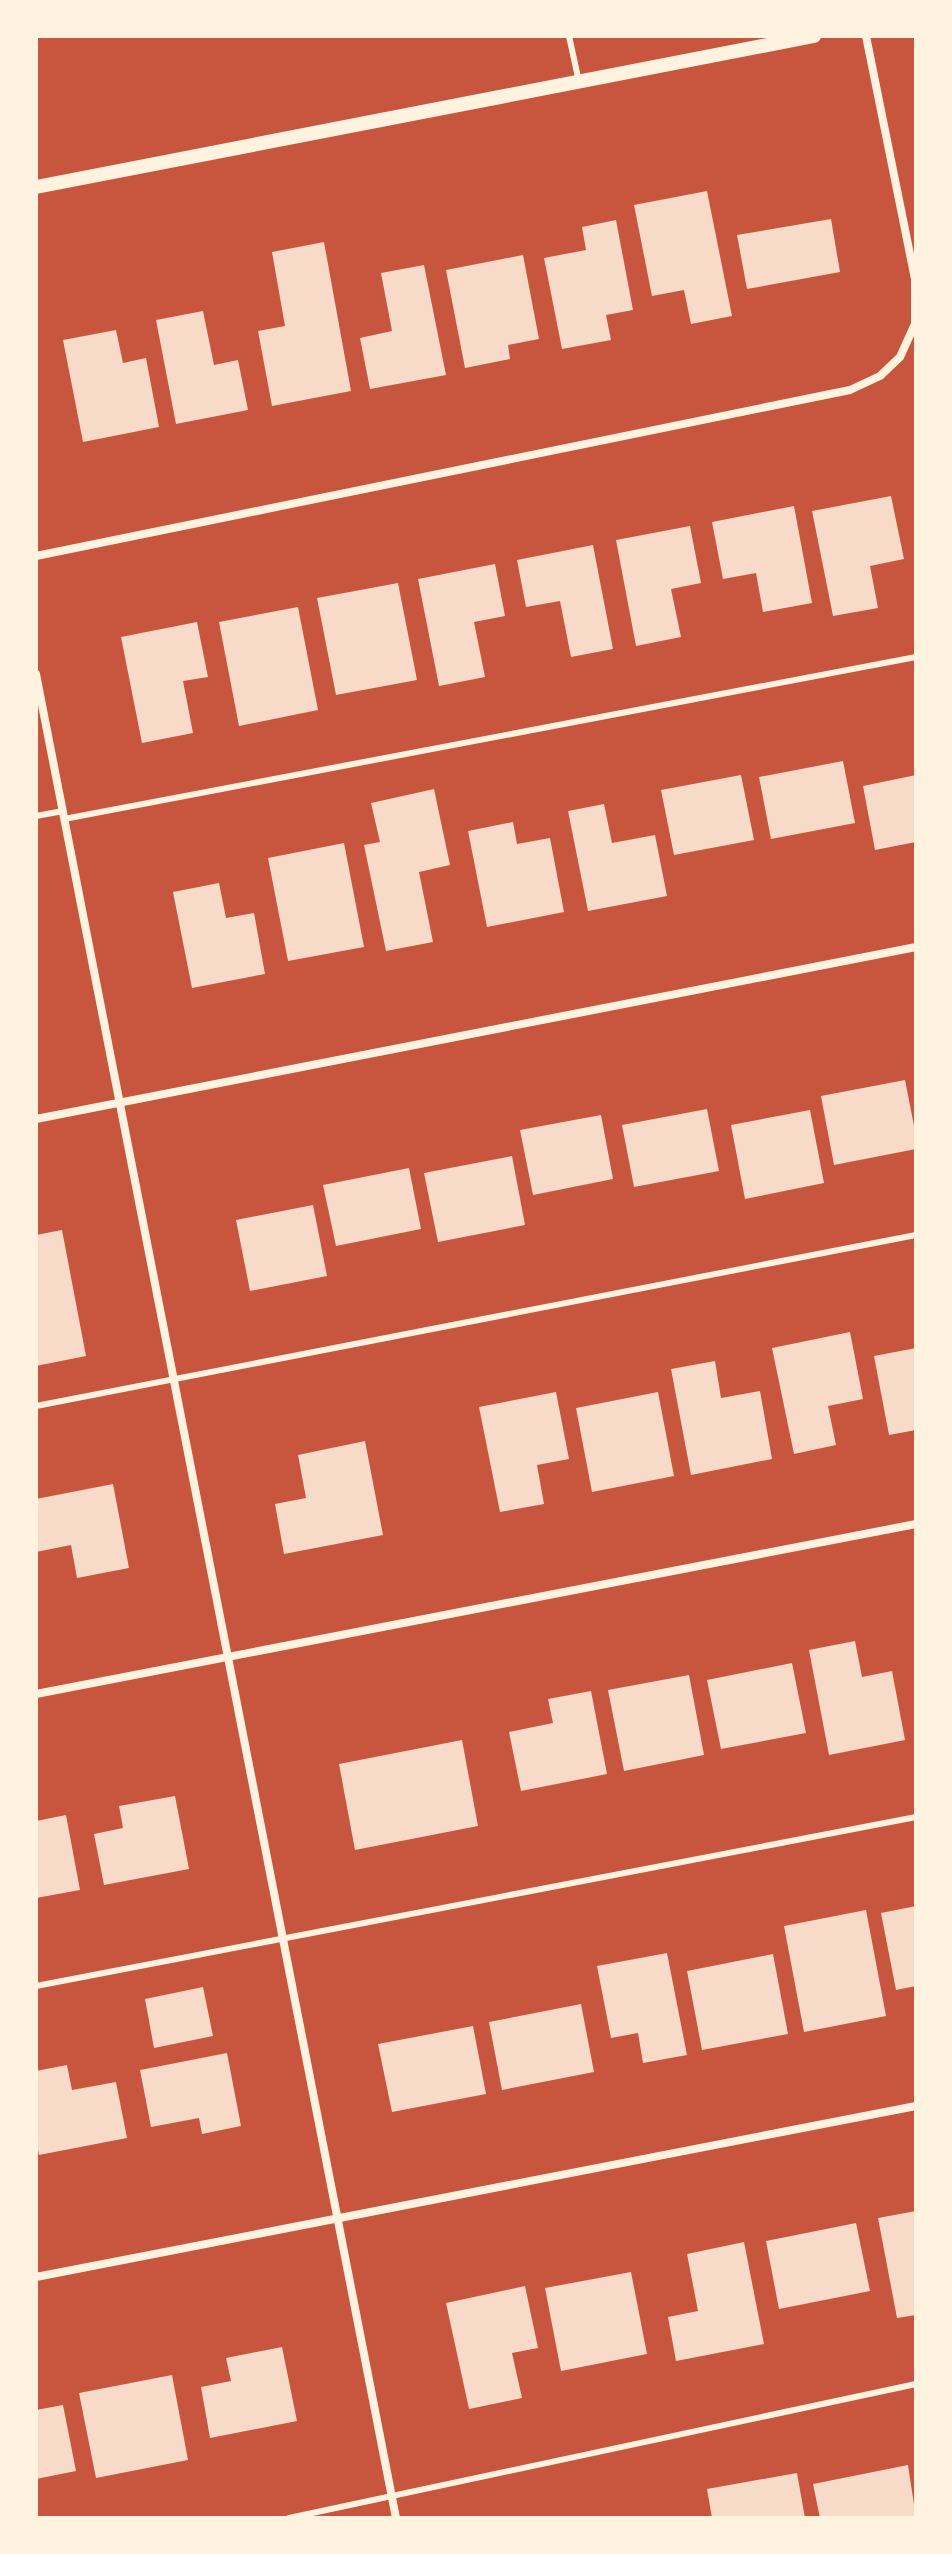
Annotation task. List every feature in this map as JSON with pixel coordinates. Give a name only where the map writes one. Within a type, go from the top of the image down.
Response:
[{"type":"street","points":[[36,187],[814,36]]},
{"type":"street","points":[[36,556],[850,390],[880,376],[900,357],[915,324],[915,279],[866,36]]},
{"type":"street","points":[[36,674],[396,2518]]},
{"type":"street","points":[[36,1119],[916,947]]},
{"type":"street","points":[[36,1694],[916,1524]]},
{"type":"street","points":[[36,2277],[916,2106]]},
{"type":"lane","points":[[569,36],[579,82]]},
{"type":"lane","points":[[36,816],[63,815],[916,657]]},
{"type":"lane","points":[[36,1406],[916,1235]]},
{"type":"lane","points":[[36,1986],[916,1817]]},
{"type":"lane","points":[[289,2518],[916,2384]]},
{"type":"building","points":[[707,191],[732,316],[691,324],[684,290],[652,296],[634,205]]},
{"type":"building","points":[[831,219],[840,272],[747,289],[737,235]]},
{"type":"building","points":[[616,220],[633,310],[606,315],[611,340],[562,349],[544,258],[586,250],[582,227]]},
{"type":"building","points":[[324,242],[351,391],[272,406],[258,331],[285,326],[272,252]]},
{"type":"building","points":[[523,255],[539,339],[508,345],[510,359],[465,368],[446,270]]},
{"type":"building","points":[[424,265],[446,375],[370,389],[360,338],[392,331],[381,273]]},
{"type":"building","points":[[203,311],[214,365],[238,360],[248,410],[176,424],[156,320]]},
{"type":"building","points":[[116,330],[123,363],[146,358],[159,427],[83,442],[63,340]]},
{"type":"building","points":[[891,496],[904,559],[870,566],[878,608],[833,616],[812,511]]},
{"type":"building","points":[[794,506],[812,603],[763,612],[756,573],[723,579],[712,522]]},
{"type":"building","points":[[690,526],[701,583],[671,589],[681,637],[636,646],[616,540]]},
{"type":"building","points":[[593,545],[613,649],[571,657],[560,601],[526,607],[517,560]]},
{"type":"building","points":[[495,564],[505,616],[474,622],[485,677],[439,686],[418,579]]},
{"type":"building","points":[[398,583],[417,680],[336,695],[317,598]]},
{"type":"building","points":[[298,607],[318,710],[239,726],[219,622]]},
{"type":"building","points":[[197,622],[208,677],[183,681],[193,733],[142,743],[121,637]]},
{"type":"building","points":[[843,761],[855,823],[771,839],[759,777]]},
{"type":"building","points":[[741,775],[754,840],[674,855],[661,790]]},
{"type":"building","points":[[916,775],[916,842],[875,850],[863,786]]},
{"type":"building","points":[[434,789],[450,865],[419,872],[433,942],[386,951],[364,845],[380,842],[371,803]]},
{"type":"building","points":[[604,804],[612,843],[655,835],[667,896],[588,911],[568,811]]},
{"type":"building","points":[[513,822],[517,844],[550,838],[564,912],[487,927],[468,831]]},
{"type":"building","points":[[344,843],[364,947],[288,961],[268,858]]},
{"type":"building","points":[[219,883],[226,918],[254,913],[265,974],[192,988],[173,892]]},
{"type":"building","points":[[905,1080],[916,1149],[834,1165],[821,1096]]},
{"type":"building","points":[[707,1109],[719,1171],[634,1187],[622,1125]]},
{"type":"building","points":[[810,1110],[824,1183],[745,1199],[731,1125]]},
{"type":"building","points":[[601,1115],[613,1179],[533,1195],[520,1130]]},
{"type":"building","points":[[512,1156],[525,1225],[438,1242],[424,1173]]},
{"type":"building","points":[[409,1168],[421,1229],[336,1246],[323,1185]]},
{"type":"building","points":[[313,1205],[327,1276],[250,1291],[236,1220]]},
{"type":"building","points":[[62,1230],[86,1356],[36,1366],[36,1235]]},
{"type":"building","points":[[850,1332],[863,1399],[828,1406],[836,1445],[794,1454],[772,1348]]},
{"type":"building","points":[[916,1348],[916,1430],[889,1435],[874,1356]]},
{"type":"building","points":[[715,1361],[721,1398],[760,1391],[772,1459],[691,1475],[671,1369]]},
{"type":"building","points":[[556,1392],[569,1459],[537,1465],[544,1504],[500,1512],[479,1407]]},
{"type":"building","points":[[658,1392],[674,1476],[592,1492],[576,1408]]},
{"type":"building","points":[[365,1441],[383,1535],[284,1554],[275,1504],[306,1498],[298,1455]]},
{"type":"building","points":[[113,1484],[129,1568],[77,1578],[71,1545],[36,1552],[36,1499]]},
{"type":"building","points":[[855,1641],[862,1677],[892,1671],[905,1740],[829,1755],[809,1650]]},
{"type":"building","points":[[792,1663],[806,1733],[721,1749],[707,1680]]},
{"type":"building","points":[[689,1675],[704,1755],[624,1771],[608,1690]]},
{"type":"building","points":[[591,1691],[607,1774],[521,1791],[509,1732],[553,1723],[548,1699]]},
{"type":"building","points":[[462,1740],[478,1826],[355,1850],[339,1764]]},
{"type":"building","points":[[175,1796],[189,1869],[104,1885],[94,1834],[123,1828],[119,1806]]},
{"type":"building","points":[[66,1815],[80,1890],[36,1898],[36,1821]]},
{"type":"building","points":[[916,1906],[916,1986],[896,1990],[881,1913]]},
{"type":"building","points":[[866,1910],[886,2016],[804,2032],[784,1926]]},
{"type":"building","points":[[667,1953],[687,2055],[643,2063],[638,2033],[611,2038],[597,1966]]},
{"type":"building","points":[[773,1954],[788,2034],[702,2050],[687,1971]]},
{"type":"building","points":[[203,1987],[213,2036],[154,2048],[145,1999]]},
{"type":"building","points":[[581,2004],[594,2072],[502,2090],[489,2022]]},
{"type":"building","points":[[473,2026],[486,2094],[392,2112],[378,2044]]},
{"type":"building","points":[[227,2053],[241,2126],[202,2134],[199,2118],[151,2127],[140,2070]]},
{"type":"building","points":[[67,2065],[72,2090],[116,2082],[127,2138],[39,2155],[36,2071]]},
{"type":"building","points":[[916,2211],[916,2315],[897,2318],[878,2218]]},
{"type":"building","points":[[856,2223],[870,2291],[779,2309],[766,2241]]},
{"type":"building","points":[[744,2242],[764,2344],[676,2361],[668,2317],[698,2311],[687,2254]]},
{"type":"building","points":[[631,2272],[647,2354],[561,2371],[545,2288]]},
{"type":"building","points":[[525,2286],[538,2348],[512,2353],[522,2398],[469,2409],[446,2303]]},
{"type":"building","points":[[282,2347],[297,2421],[210,2438],[201,2387],[231,2381],[226,2358]]},
{"type":"building","points":[[172,2375],[188,2460],[96,2478],[79,2393]]},
{"type":"building","points":[[63,2405],[76,2471],[36,2479],[36,2410]]},
{"type":"building","points":[[908,2465],[916,2518],[820,2518],[813,2484]]},
{"type":"building","points":[[797,2473],[805,2518],[712,2518],[707,2489]]}]
